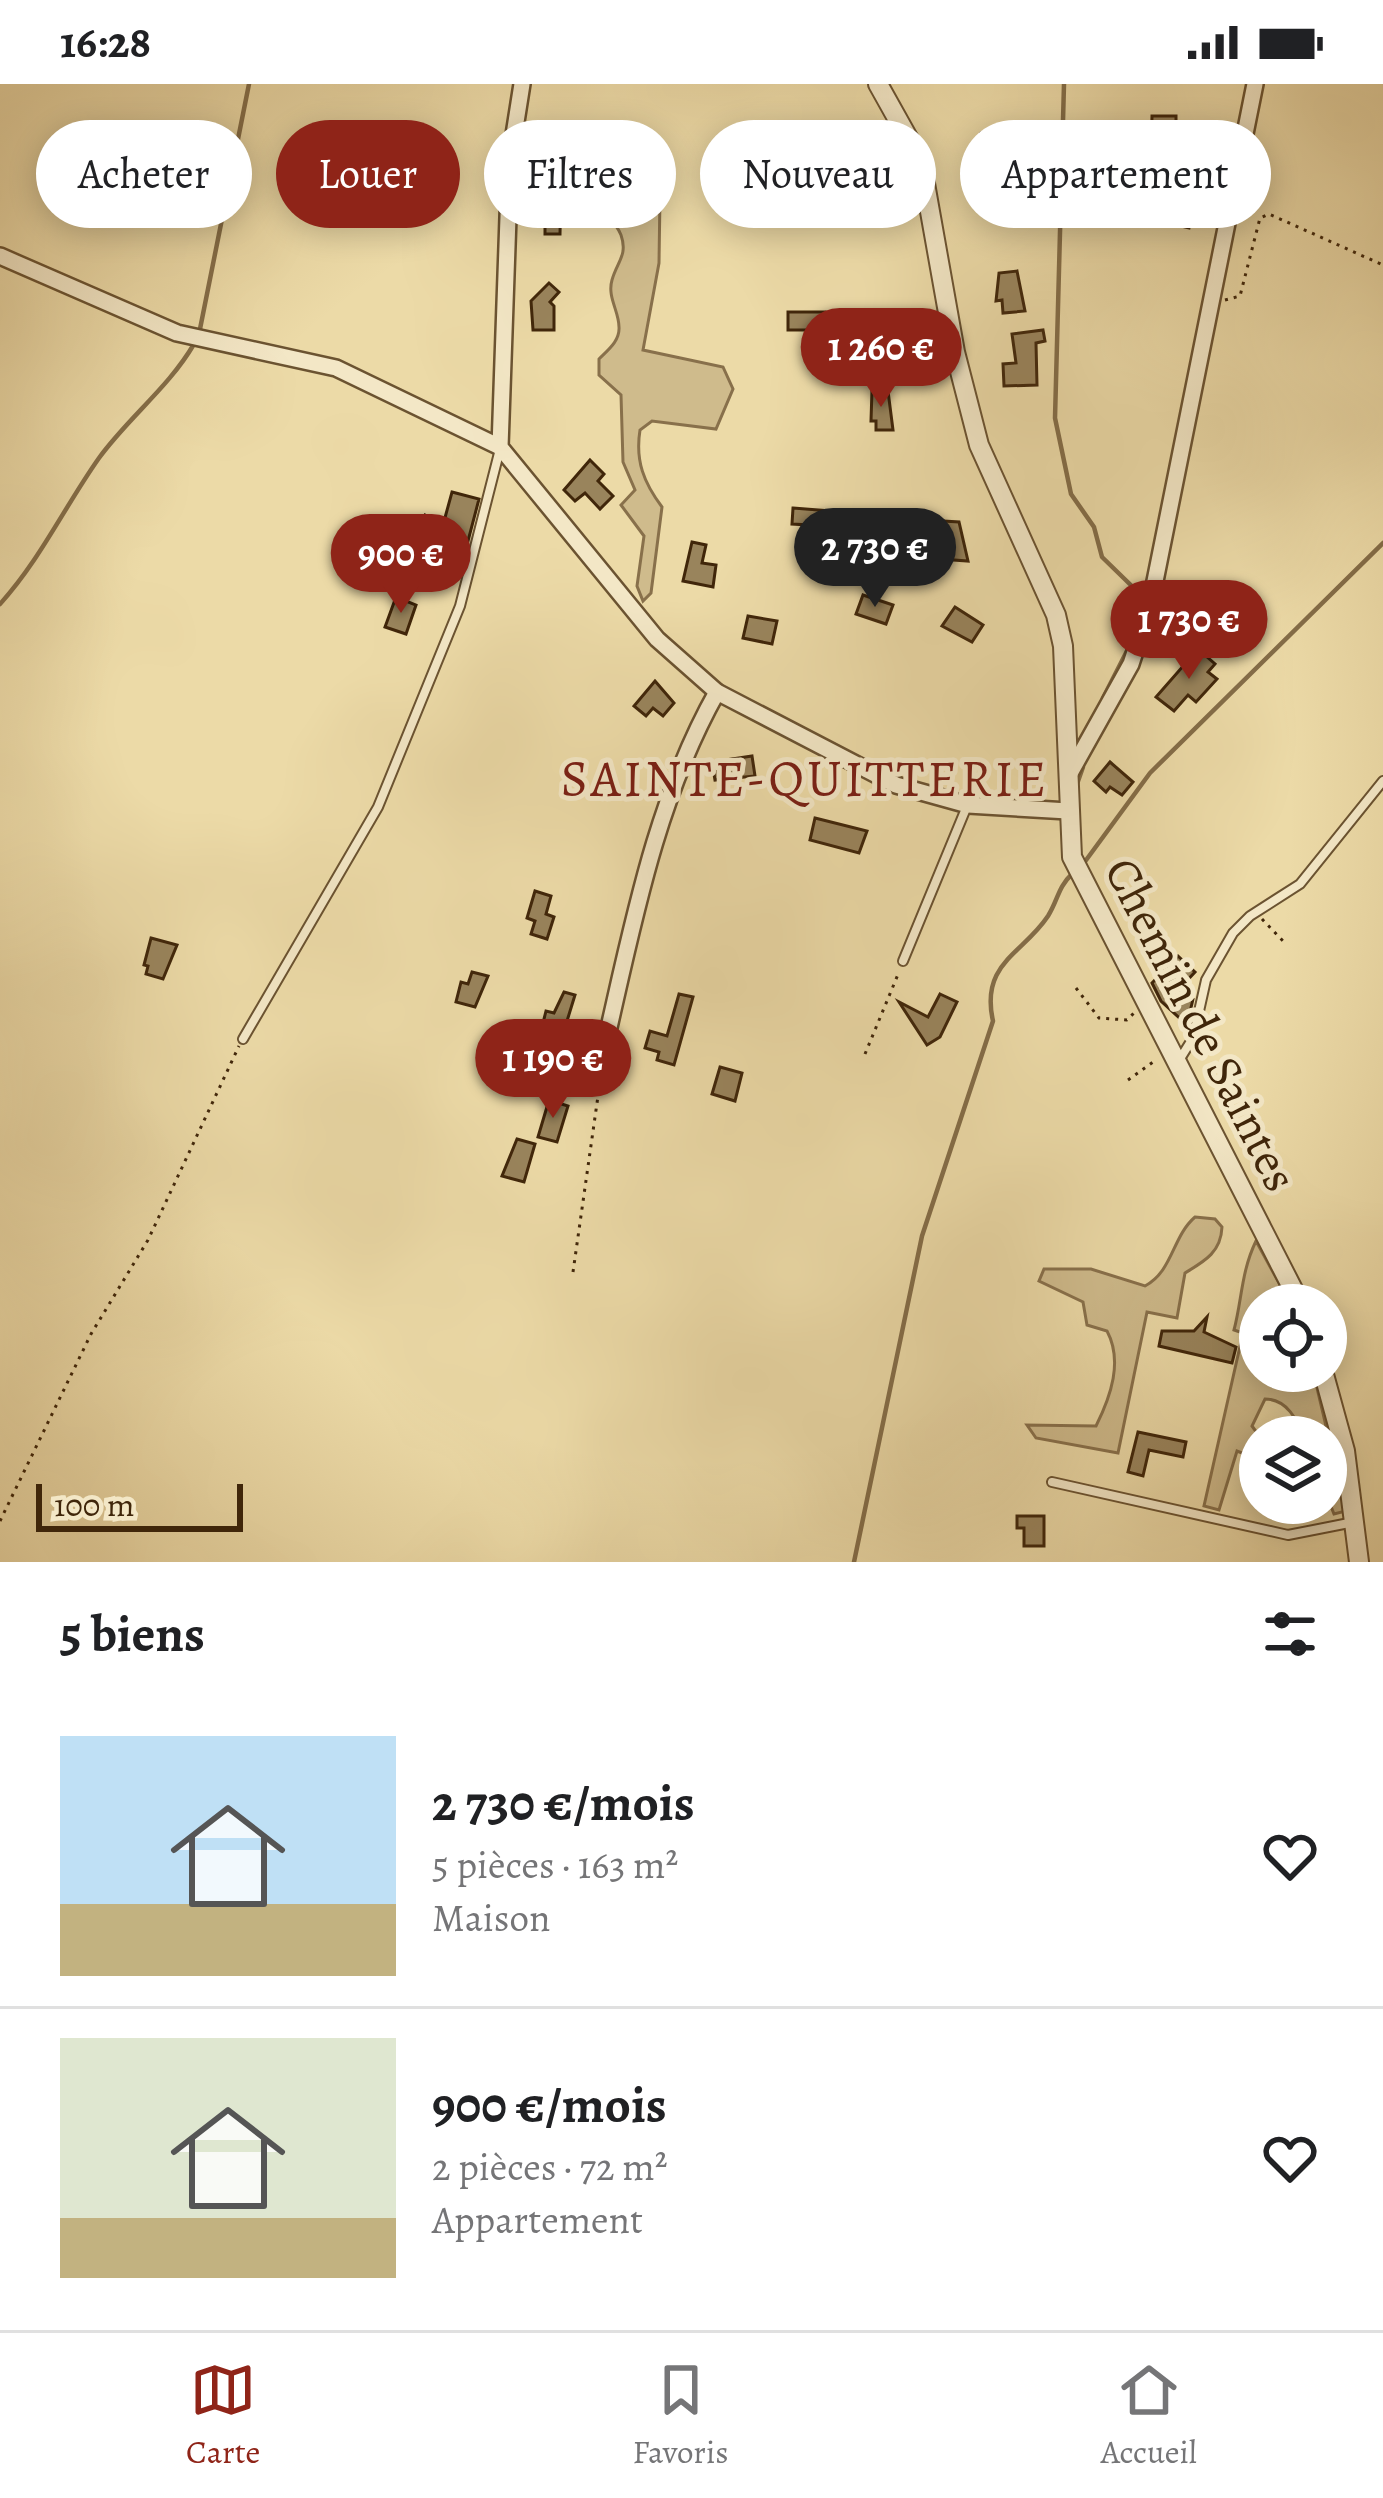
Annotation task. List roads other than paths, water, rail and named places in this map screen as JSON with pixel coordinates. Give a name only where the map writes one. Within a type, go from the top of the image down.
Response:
[{"type":"street","points":[[500,447],[510,160],[521,84]]},
{"type":"street","name":"Chemin de Saintes","points":[[878,84],[921,161],[955,352],[979,445],[1056,615],[1063,646],[1072,857],[1290,1284]]},
{"type":"street","points":[[1067,778],[1139,643],[1255,84]]},
{"type":"street","points":[[0,256],[177,334],[336,368],[500,447],[656,639],[717,692],[874,778],[968,805],[1068,811]]},
{"type":"street","points":[[574,1082],[586,1085],[597,1079],[665,802],[684,752],[717,692]]},
{"type":"street","points":[[1329,1392],[1346,1451],[1359,1562]]},
{"type":"lane","points":[[243,1039],[394,770],[460,606],[500,447]]},
{"type":"lane","points":[[1174,1057],[1192,1038],[1206,980],[1234,933],[1300,884],[1383,781]]},
{"type":"lane","points":[[903,961],[968,805]]},
{"type":"lane","points":[[1052,1482],[1288,1535],[1354,1522]]},
{"type":"waterway","points":[[200,329],[249,84]]},
{"type":"waterway","points":[[1064,84],[1055,418],[1071,494],[1094,527],[1102,557],[1140,594],[1128,649],[1103,698]]},
{"type":"waterway","points":[[0,604],[99,458],[194,344]]},
{"type":"waterway","points":[[1081,867],[1150,773],[1383,543]]},
{"type":"waterway","points":[[1077,784],[1083,767]]},
{"type":"waterway","points":[[854,1562],[922,1236],[993,1021],[993,985],[1006,961],[1048,916],[1072,874]]},
{"type":"district","name":"SAINTE-QUITTERIE","points":[[805,778]]}]
